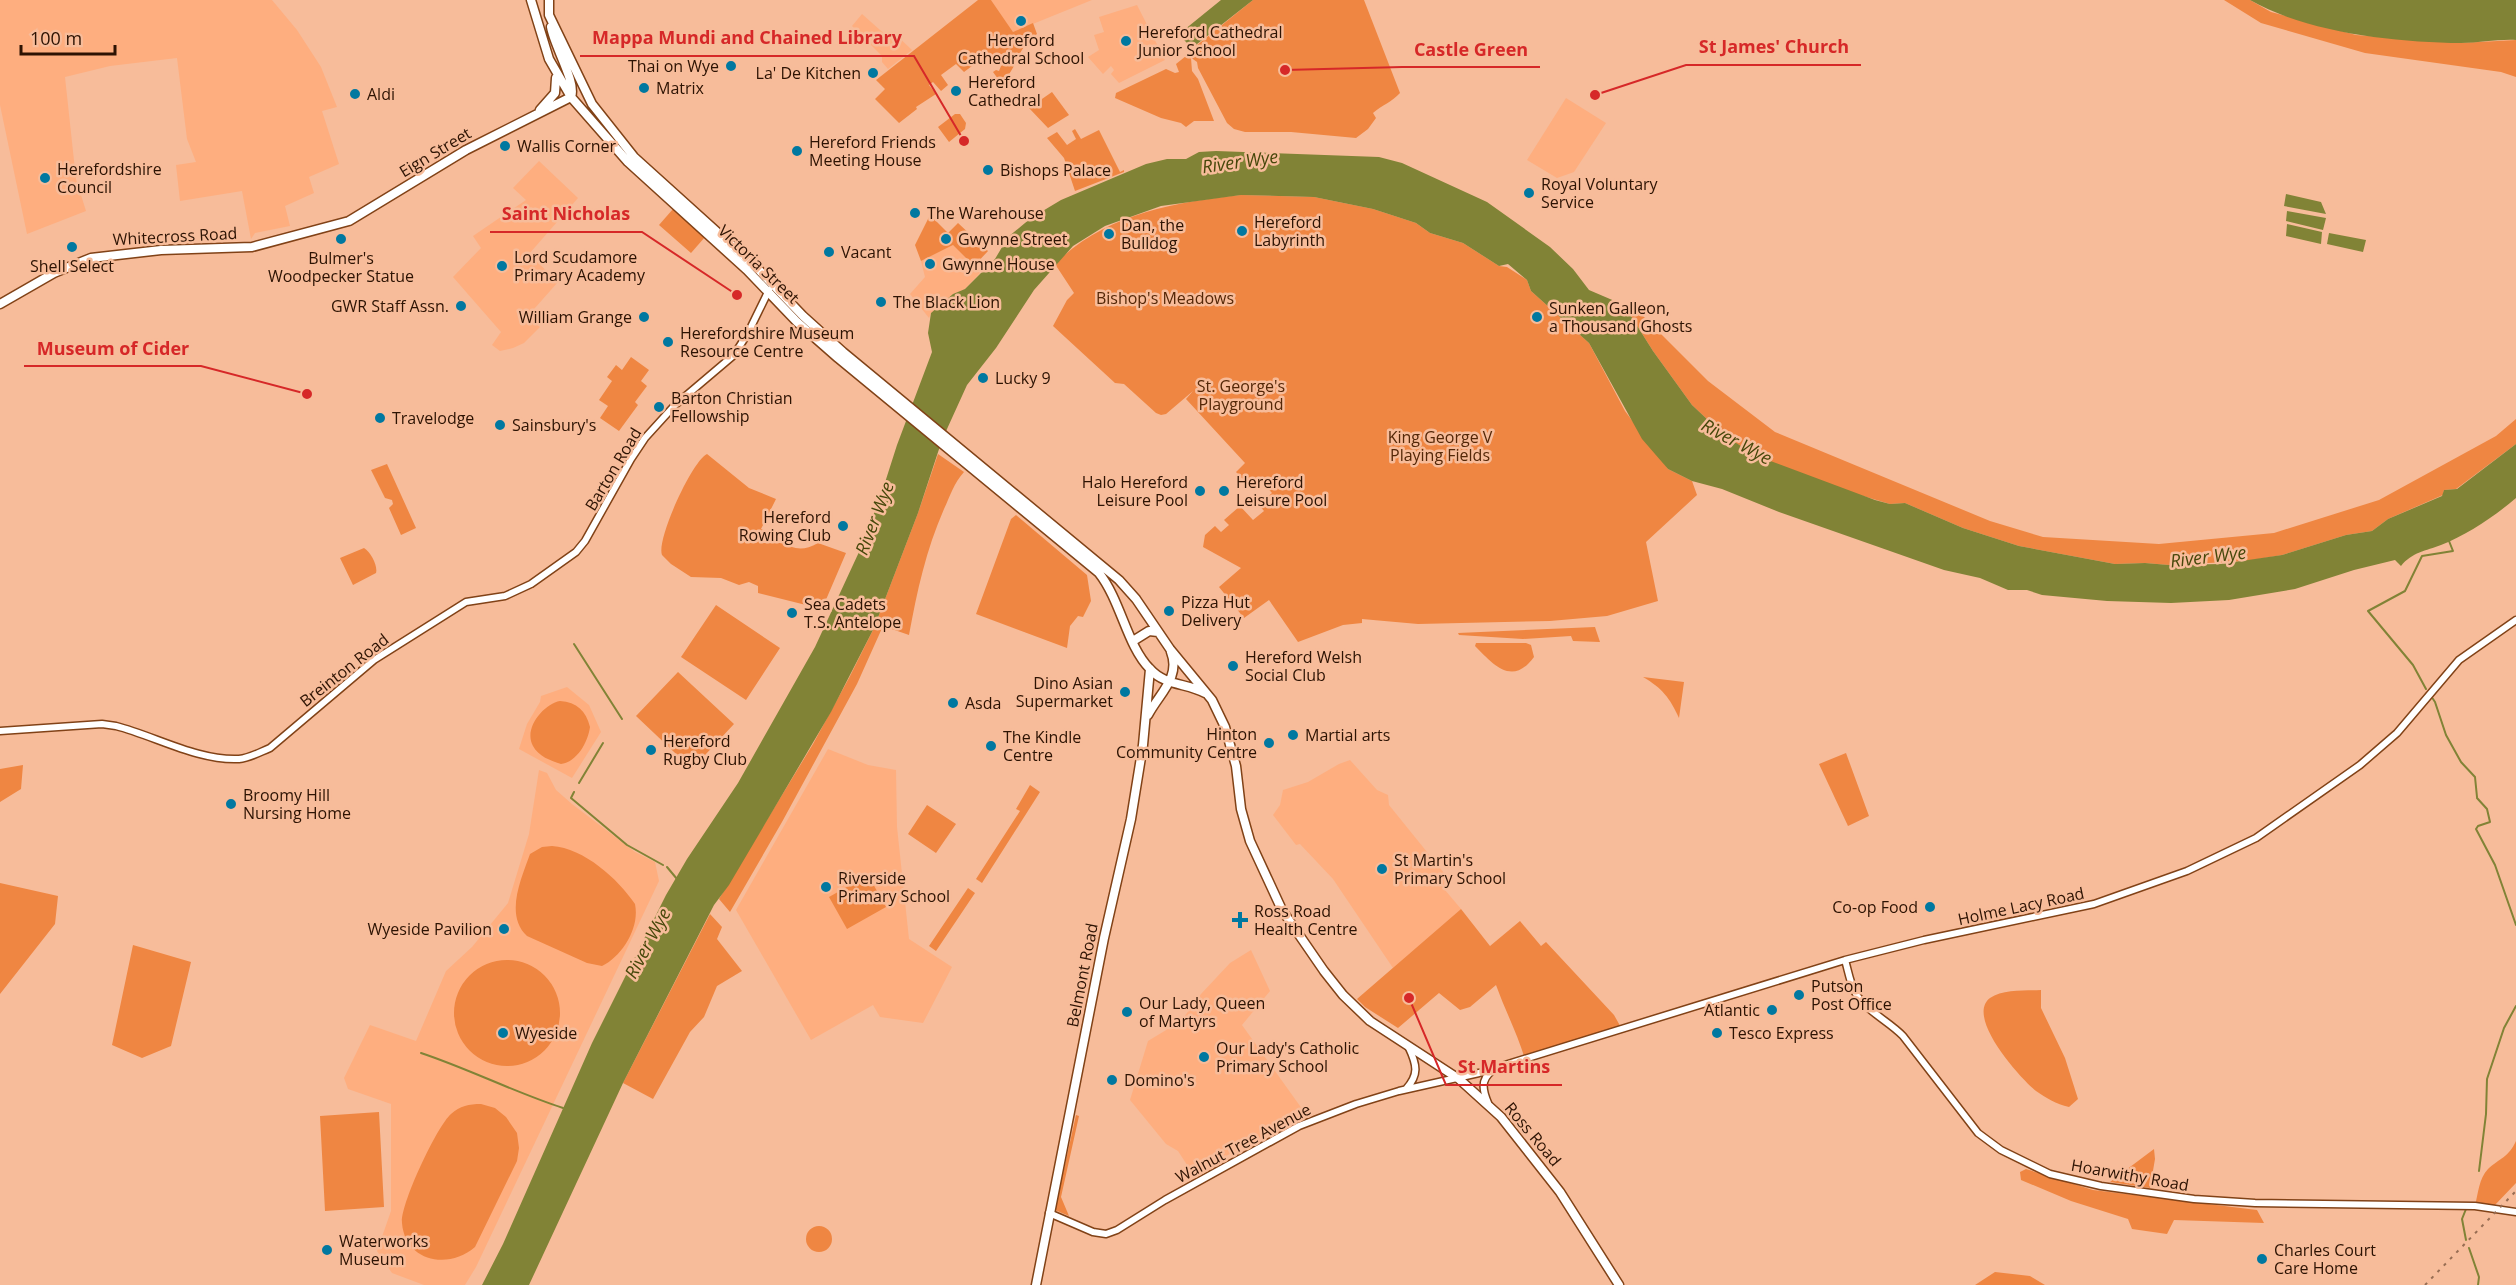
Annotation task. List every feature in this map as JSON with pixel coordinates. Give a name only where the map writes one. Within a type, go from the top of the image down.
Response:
[{"type":"highway","name":"Victoria Street","points":[[531,0],[544,46],[555,73],[571,97],[628,162],[770,288]]},
{"type":"highway","name":"Victoria Street","points":[[549,0],[549,15],[592,104],[619,140],[770,288],[797,322],[841,355],[1085,557],[1122,583],[1170,649]]},
{"type":"highway","points":[[549,15],[557,50],[573,83],[571,97]]},
{"type":"highway","name":"Eign Street","points":[[530,117],[548,104],[555,93],[557,87],[555,73]]},
{"type":"highway","name":"Eign Street","points":[[358,217],[466,150],[571,97]]},
{"type":"highway","name":"Whitecross Road","points":[[0,304],[54,273],[91,258],[161,250],[252,247],[338,225],[358,217]]},
{"type":"highway","name":"Victoria Street","points":[[1085,557],[1099,573],[1117,602],[1133,641],[1149,669]]},
{"type":"highway","points":[[1117,602],[1122,583]]},
{"type":"highway","points":[[1133,641],[1149,631],[1158,632]]},
{"type":"highway","points":[[1146,718],[1175,669],[1170,649]]},
{"type":"highway","name":"Ross Road","points":[[1170,649],[1208,695],[1222,721],[1236,766],[1244,823],[1282,910],[1343,995],[1370,1021],[1459,1079],[1488,1103],[1548,1173],[1619,1285]]},
{"type":"highway","points":[[1149,669],[1169,682],[1193,688],[1208,695]]},
{"type":"highway","name":"Belmont Road","points":[[1036,1285],[1131,819],[1146,718],[1149,669]]},
{"type":"street","name":"Barton Road","points":[[505,596],[531,584],[581,547],[645,438],[675,405],[734,355],[748,333],[770,288]]},
{"type":"street","name":"Breinton Road","points":[[0,731],[102,724],[116,726],[200,753],[239,759],[253,756],[270,748],[366,666],[389,650],[466,602],[505,596]]},
{"type":"street","name":"Holme Lacy Road","points":[[1459,1079],[1845,960],[1924,940],[2094,904],[2187,871],[2235,850],[2285,819],[2381,748],[2404,726],[2459,660],[2516,620]]},
{"type":"street","name":"Hoarwithy Road","points":[[1845,960],[1854,991],[1860,1000],[1893,1024],[1978,1132],[2001,1150],[2050,1174],[2101,1186],[2194,1199],[2255,1203],[2475,1206],[2516,1212]]},
{"type":"street","points":[[1406,1090],[1414,1080],[1417,1071],[1409,1048]]},
{"type":"street","points":[[1488,1103],[1483,1083],[1487,1074],[1495,1069]]},
{"type":"street","name":"Walnut Tree Avenue","points":[[1049,1213],[1093,1232],[1106,1234],[1117,1230],[1175,1194],[1299,1126],[1356,1104],[1406,1090],[1459,1079]]},
{"type":"shaded area","points":[[0,0],[272,0],[297,30],[321,67],[337,107],[322,111],[339,164],[309,177],[314,193],[285,206],[290,226],[255,233],[251,239],[242,191],[180,201],[176,165],[196,162],[187,139],[177,58],[110,66],[65,77],[76,179],[86,211],[27,234],[0,105]]},
{"type":"shaded area","name":"Hereford Cathedral School","points":[[991,0],[1092,0],[1013,32]]},
{"type":"shaded area","name":"Hereford Cathedral Junior School","points":[[1137,5],[1165,60],[1119,83],[1111,74],[1114,70],[1111,66],[1103,74],[1088,57],[1099,50],[1094,35],[1104,32],[1099,17]]},
{"type":"shaded area","points":[[862,14],[889,38],[894,33],[912,50],[888,69],[882,62],[882,56],[852,26]]},
{"type":"shaded area","points":[[1566,98],[1606,123],[1574,172],[1557,178],[1527,160]]},
{"type":"shaded area","name":"Lord Scudamore Primary Academy","points":[[539,161],[578,198],[529,254],[558,282],[527,317],[540,327],[524,343],[500,351],[492,345],[501,332],[453,277],[481,248],[473,236],[526,200],[513,188]]},
{"type":"shaded area","points":[[953,245],[980,273],[965,289],[953,294],[931,313],[929,318],[910,294],[925,277],[921,261]]},
{"type":"shaded area","points":[[567,687],[589,705],[601,732],[572,778],[519,749],[527,724],[541,696]]},
{"type":"shaded area","name":"Riverside Primary School","points":[[828,749],[868,765],[896,770],[897,827],[909,939],[952,967],[923,1023],[880,1017],[873,1005],[811,1040],[736,910]]},
{"type":"shaded area","name":"St Martin's Primary School","points":[[1350,760],[1377,790],[1388,795],[1389,805],[1448,878],[1444,883],[1445,890],[1461,909],[1393,968],[1333,879],[1300,844],[1296,845],[1273,815],[1280,805],[1283,790],[1308,782]]},
{"type":"shaded area","name":"Wyeside","points":[[539,770],[547,773],[556,790],[572,804],[635,852],[655,862],[659,881],[476,1267],[465,1285],[424,1285],[392,1273],[377,1251],[391,1211],[391,1104],[348,1089],[344,1078],[370,1025],[416,1041],[446,971],[472,947],[508,903],[529,834]]},
{"type":"shaded area","name":"Our Lady's Catholic Primary School","points":[[1251,950],[1270,991],[1242,1025],[1305,1113],[1193,1174],[1178,1151],[1166,1144],[1130,1100],[1148,1041],[1181,1021],[1201,994],[1230,963]]},
{"type":"green space","points":[[978,0],[991,0],[1013,32],[1033,23],[1037,34],[1025,45],[1011,71],[1001,83],[993,72],[999,71],[1006,62],[999,53],[992,57],[990,55],[988,57],[990,59],[985,63],[978,55],[969,62],[972,66],[964,72],[956,64],[941,75],[948,85],[941,91],[933,82],[929,85],[936,94],[916,107],[917,109],[899,123],[875,99],[885,89],[876,80]]},
{"type":"green space","points":[[1253,0],[1364,0],[1400,93],[1373,113],[1376,118],[1368,129],[1356,138],[1291,132],[1245,132],[1234,129],[1227,123],[1197,62],[1186,54]]},
{"type":"green space","points":[[2224,0],[2250,0],[2271,12],[2356,35],[2460,43],[2516,40],[2516,77],[2501,72],[2365,53],[2261,23]]},
{"type":"green space","points":[[1186,56],[1191,58],[1192,71],[1198,79],[1214,121],[1194,121],[1186,127],[1181,123],[1161,118],[1115,98],[1116,93],[1166,69],[1175,73],[1179,72],[1176,64]]},
{"type":"green space","points":[[1052,92],[1069,115],[1048,128],[1029,108]]},
{"type":"green space","points":[[955,114],[960,114],[966,123],[965,129],[949,142],[938,127]]},
{"type":"green space","points":[[1075,129],[1081,139],[1099,130],[1120,172],[1124,170],[1124,172],[1075,191],[1064,158],[1047,138],[1057,132],[1067,145],[1076,139],[1072,131]]},
{"type":"green space","name":"King George V Playing Fields","points":[[1241,195],[1314,197],[1373,209],[1416,223],[1430,233],[1463,243],[1499,266],[1507,267],[1527,280],[1531,291],[1589,343],[1625,411],[1668,469],[1692,481],[1697,495],[1646,542],[1658,601],[1607,616],[1550,621],[1418,624],[1362,619],[1362,623],[1343,625],[1298,642],[1269,600],[1244,618],[1219,587],[1241,568],[1203,547],[1205,535],[1215,526],[1221,532],[1229,525],[1224,520],[1240,506],[1253,520],[1264,511],[1259,505],[1272,493],[1261,481],[1252,489],[1236,472],[1245,463],[1186,399],[1193,391],[1166,414],[1156,413],[1124,384],[1115,383],[1053,326],[1067,300],[1074,293],[1055,264],[1074,247],[1117,222],[1141,214],[1190,202]]},
{"type":"green space","points":[[673,209],[705,237],[691,253],[659,225]]},
{"type":"green space","name":"Gwynne Street","points":[[930,215],[948,233],[958,223],[988,251],[974,266],[953,245],[921,261],[915,245]]},
{"type":"green space","points":[[1639,312],[1708,381],[1775,432],[1990,521],[2043,537],[2159,544],[2274,533],[2379,500],[2496,436],[2516,419],[2516,444],[2456,489],[2444,490],[2443,495],[2388,519],[2372,531],[2346,535],[2282,555],[2247,561],[2169,565],[2115,564],[2019,546],[1963,528],[1905,503],[1890,504],[1836,488],[1757,457],[1725,436],[1692,405],[1631,316]]},
{"type":"green space","points":[[631,357],[649,370],[641,381],[647,386],[635,402],[638,405],[619,431],[600,418],[608,406],[599,400],[612,381],[607,377],[616,365],[622,370]]},
{"type":"green space","points":[[707,454],[749,488],[776,499],[761,529],[795,548],[810,547],[818,543],[846,553],[822,609],[758,593],[758,586],[749,582],[739,585],[721,578],[691,577],[662,555],[664,534],[677,502],[693,471]]},
{"type":"green space","points":[[938,454],[964,472],[952,490],[932,540],[909,635],[883,626],[857,684],[730,912],[719,899],[813,744],[874,628]]},
{"type":"green space","points":[[387,464],[416,528],[401,535],[389,508],[393,504],[392,500],[385,498],[371,470]]},
{"type":"green space","points":[[1016,515],[1087,575],[1091,601],[1083,617],[1078,616],[1070,626],[1067,648],[976,614],[1011,519]]},
{"type":"green space","points":[[364,548],[373,559],[376,573],[353,585],[340,558]]},
{"type":"green space","points":[[716,605],[780,648],[746,700],[681,657]]},
{"type":"green space","points":[[1595,627],[1600,642],[1573,641],[1571,636],[1523,639],[1459,635],[1458,633]]},
{"type":"green space","points":[[1476,643],[1526,643],[1531,645],[1534,657],[1526,666],[1518,670],[1503,670],[1475,646]]},
{"type":"green space","points":[[678,672],[734,724],[692,769],[636,716]]},
{"type":"green space","points":[[1643,677],[1684,682],[1679,718],[1665,694]]},
{"type":"green space","points":[[560,701],[580,708],[590,727],[581,750],[572,759],[561,764],[538,753],[531,739],[533,725],[537,718],[548,707]]},
{"type":"green space","points":[[1846,753],[1869,816],[1848,826],[1819,764]]},
{"type":"green space","points":[[23,765],[21,789],[0,802],[0,769]]},
{"type":"green space","points":[[1030,785],[1040,792],[982,883],[976,879],[1020,811],[1016,809]]},
{"type":"green space","points":[[927,805],[956,824],[936,853],[908,834]]},
{"type":"green space","points":[[552,846],[576,852],[599,866],[635,904],[635,922],[628,940],[616,955],[602,966],[587,963],[527,936],[520,927],[517,918],[517,896],[530,854],[542,847]]},
{"type":"green space","points":[[868,875],[886,907],[847,929],[829,897]]},
{"type":"green space","points":[[0,883],[58,896],[55,924],[0,994]]},
{"type":"green space","points":[[968,888],[975,893],[936,951],[929,946]]},
{"type":"green space","points":[[1461,909],[1490,946],[1520,921],[1541,946],[1546,942],[1614,1015],[1623,1031],[1525,1059],[1496,985],[1470,1007],[1460,1010],[1439,993],[1398,1028],[1365,1007],[1357,999]]},
{"type":"green space","points":[[710,914],[722,927],[717,939],[742,971],[717,986],[704,1017],[690,1032],[653,1099],[623,1083]]},
{"type":"green space","points":[[133,945],[191,962],[171,1046],[142,1058],[112,1045]]},
{"type":"green space","points":[[507,960],[527,964],[544,976],[556,993],[560,1013],[556,1033],[544,1050],[527,1062],[507,1066],[487,1062],[470,1050],[458,1033],[454,1013],[458,993],[470,976],[487,964]]},
{"type":"green space","points":[[2041,990],[2041,1008],[2065,1058],[2078,1099],[2069,1107],[2047,1098],[2028,1084],[1998,1047],[1984,1019],[1984,1007],[1995,995],[2015,991]]},
{"type":"green space","points":[[481,1104],[495,1108],[506,1117],[517,1133],[519,1148],[517,1161],[475,1247],[453,1258],[441,1260],[430,1258],[420,1254],[405,1236],[402,1223],[407,1200],[420,1166],[445,1121],[461,1107]]},
{"type":"green space","points":[[379,1112],[384,1207],[325,1211],[320,1116]]},
{"type":"green space","points":[[1076,1115],[1079,1116],[1061,1197],[1069,1216],[1055,1210]]},
{"type":"green space","points":[[2516,1141],[2516,1183],[2494,1206],[2475,1206],[2479,1186],[2485,1173],[2507,1154]]},
{"type":"green space","points":[[2154,1149],[2155,1159],[2150,1188],[2110,1182]]},
{"type":"green space","points":[[2026,1169],[2093,1190],[2257,1210],[2264,1223],[2174,1220],[2167,1234],[2132,1229],[2128,1219],[2071,1201],[2021,1180],[2020,1172]]},
{"type":"green space","points":[[819,1226],[828,1230],[832,1239],[828,1248],[819,1252],[810,1248],[806,1239],[810,1230]]},
{"type":"green space","points":[[1995,1272],[2030,1276],[2045,1285],[1975,1285]]},
{"type":"water","points":[[1221,0],[1253,0],[1192,48],[1184,40],[1184,30]]},
{"type":"water","points":[[2250,0],[2516,0],[2516,40],[2468,43],[2435,42],[2352,34],[2298,20]]},
{"type":"water","name":"River Wye","points":[[1199,152],[1379,157],[1402,163],[1487,202],[1550,247],[1573,269],[1589,290],[1624,305],[1653,351],[1692,405],[1725,436],[1757,456],[1875,500],[1890,504],[1905,503],[1963,528],[2019,546],[2115,564],[2221,564],[2282,555],[2346,535],[2372,531],[2388,519],[2442,496],[2444,490],[2457,489],[2516,444],[2516,498],[2471,530],[2451,541],[2415,555],[2401,566],[2395,560],[2354,570],[2295,589],[2229,600],[2171,603],[2107,601],[2042,595],[2027,590],[2008,590],[1980,578],[1944,570],[1779,512],[1722,489],[1692,481],[1668,469],[1642,439],[1589,343],[1531,291],[1527,280],[1508,264],[1499,266],[1463,243],[1430,233],[1416,223],[1373,209],[1314,197],[1241,195],[1161,206],[1105,226],[1073,246],[1034,290],[996,348],[967,385],[942,440],[918,513],[874,628],[831,712],[729,885],[714,905],[623,1083],[529,1285],[482,1285],[503,1244],[592,1043],[666,895],[687,859],[738,783],[815,647],[859,552],[932,352],[928,333],[931,313],[953,294],[965,289],[995,259],[1008,237],[1031,218],[1061,200],[1146,164],[1167,159],[1186,159]]},
{"type":"water","points":[[2286,194],[2321,202],[2326,214],[2284,206]]},
{"type":"water","points":[[2287,211],[2326,218],[2323,230],[2286,221]]},
{"type":"water","points":[[2287,224],[2322,232],[2321,244],[2286,236]]},
{"type":"water","points":[[2329,233],[2366,240],[2363,252],[2327,244]]},
{"type":"waterway","points":[[2426,689],[2413,665],[2368,611],[2405,591],[2422,556],[2453,551],[2449,541]]},
{"type":"waterway","points":[[574,644],[622,719]]},
{"type":"waterway","points":[[2431,696],[2446,735],[2461,762],[2475,777],[2477,797]]},
{"type":"waterway","points":[[579,783],[603,743]]},
{"type":"waterway","points":[[574,792],[571,798],[627,845],[663,865]]},
{"type":"waterway","points":[[2477,798],[2487,809],[2490,822],[2476,829],[2495,865],[2516,925]]},
{"type":"waterway","points":[[667,867],[677,879]]},
{"type":"waterway","points":[[2479,1171],[2486,1114],[2487,1079],[2504,1028],[2516,1006]]},
{"type":"waterway","points":[[421,1053],[563,1108]]},
{"type":"waterway","points":[[2466,1209],[2462,1219],[2466,1240]]},
{"type":"waterway","points":[[2469,1248],[2479,1277],[2478,1285]]},
{"type":"railway","points":[[2425,1285],[2516,1191]]},
{"type":"place","name":"Hereford Cathedral School","points":[[1021,21]]},
{"type":"place","name":"Hereford Cathedral Junior School","points":[[1126,41]]},
{"type":"place","name":"Thai on Wye","points":[[731,66]]},
{"type":"place","name":"Castle Green","points":[[1285,70]]},
{"type":"place","name":"La' De Kitchen","points":[[873,73]]},
{"type":"place","name":"Matrix","points":[[644,88]]},
{"type":"place","name":"Hereford Cathedral","points":[[956,91]]},
{"type":"place","name":"Aldi","points":[[355,94]]},
{"type":"place","name":"St James' Church","points":[[1595,95]]},
{"type":"place","name":"Mappa Mundi and Chained Library","points":[[964,141]]},
{"type":"place","name":"Wallis Corner","points":[[505,146]]},
{"type":"place","name":"Hereford Friends Meeting House","points":[[797,151]]},
{"type":"place","name":"Bishops Palace","points":[[988,170]]},
{"type":"place","name":"Herefordshire Council","points":[[45,178]]},
{"type":"place","name":"Royal Voluntary Service","points":[[1529,193]]},
{"type":"place","name":"The Warehouse","points":[[915,213]]},
{"type":"place","name":"Hereford Labyrinth","points":[[1242,231]]},
{"type":"place","name":"Dan, the Bulldog","points":[[1109,234]]},
{"type":"place","name":"Bulmer's Woodpecker Statue","points":[[341,239]]},
{"type":"place","name":"Gwynne Street","points":[[946,239]]},
{"type":"place","name":"Shell Select","points":[[72,247]]},
{"type":"place","name":"Vacant","points":[[829,252]]},
{"type":"place","name":"Gwynne House","points":[[930,264]]},
{"type":"place","name":"Lord Scudamore Primary Academy","points":[[502,266]]},
{"type":"place","name":"Saint Nicholas","points":[[737,295]]},
{"type":"place","name":"The Black Lion","points":[[881,302]]},
{"type":"place","name":"GWR Staff Assn.","points":[[461,306]]},
{"type":"place","name":"William Grange","points":[[644,317]]},
{"type":"place","name":"Sunken Galleon, a Thousand Ghosts","points":[[1537,317]]},
{"type":"place","name":"Herefordshire Museum Resource Centre","points":[[668,342]]},
{"type":"place","name":"Lucky 9","points":[[983,378]]},
{"type":"place","name":"Museum of Cider","points":[[307,394]]},
{"type":"place","name":"Barton Christian Fellowship","points":[[659,407]]},
{"type":"place","name":"Travelodge","points":[[380,418]]},
{"type":"place","name":"Sainsbury's","points":[[500,425]]},
{"type":"place","name":"Halo Hereford Leisure Pool","points":[[1200,491]]},
{"type":"place","name":"Hereford Leisure Pool","points":[[1224,491]]},
{"type":"place","name":"Hereford Rowing Club","points":[[843,526]]},
{"type":"place","name":"Pizza Hut Delivery","points":[[1169,611]]},
{"type":"place","name":"Sea Cadets T.S. Antelope","points":[[792,613]]},
{"type":"place","name":"Hereford Welsh Social Club","points":[[1233,666]]},
{"type":"place","name":"Dino Asian Supermarket","points":[[1125,692]]},
{"type":"place","name":"Asda","points":[[953,703]]},
{"type":"place","name":"Martial arts","points":[[1293,735]]},
{"type":"place","name":"Hinton Community Centre","points":[[1269,743]]},
{"type":"place","name":"The Kindle Centre","points":[[991,746]]},
{"type":"place","name":"Hereford Rugby Club","points":[[651,750]]},
{"type":"place","name":"Broomy Hill Nursing Home","points":[[231,804]]},
{"type":"place","name":"St Martin's Primary School","points":[[1382,869]]},
{"type":"place","name":"Riverside Primary School","points":[[826,887]]},
{"type":"place","name":"Co-op Food","points":[[1930,907]]},
{"type":"place","name":"Ross Road Health Centre","points":[[1240,920]]},
{"type":"place","name":"Wyeside Pavilion","points":[[504,929]]},
{"type":"place","name":"Putson Post Office","points":[[1799,995]]},
{"type":"place","name":"St Martins","points":[[1409,998]]},
{"type":"place","name":"Atlantic","points":[[1772,1010]]},
{"type":"place","name":"Our Lady, Queen of Martyrs","points":[[1127,1012]]},
{"type":"place","name":"Wyeside","points":[[503,1033]]},
{"type":"place","name":"Tesco Express","points":[[1717,1033]]},
{"type":"place","name":"Our Lady's Catholic Primary School","points":[[1204,1057]]},
{"type":"place","name":"Domino's","points":[[1112,1080]]},
{"type":"place","name":"Waterworks Museum","points":[[327,1250]]},
{"type":"place","name":"Charles Court Care Home","points":[[2262,1259]]},
{"type":"park label","name":"Bishop's Meadows","points":[[1165,298]]},
{"type":"park label","name":"St. George's Playground","points":[[1241,395]]}]
